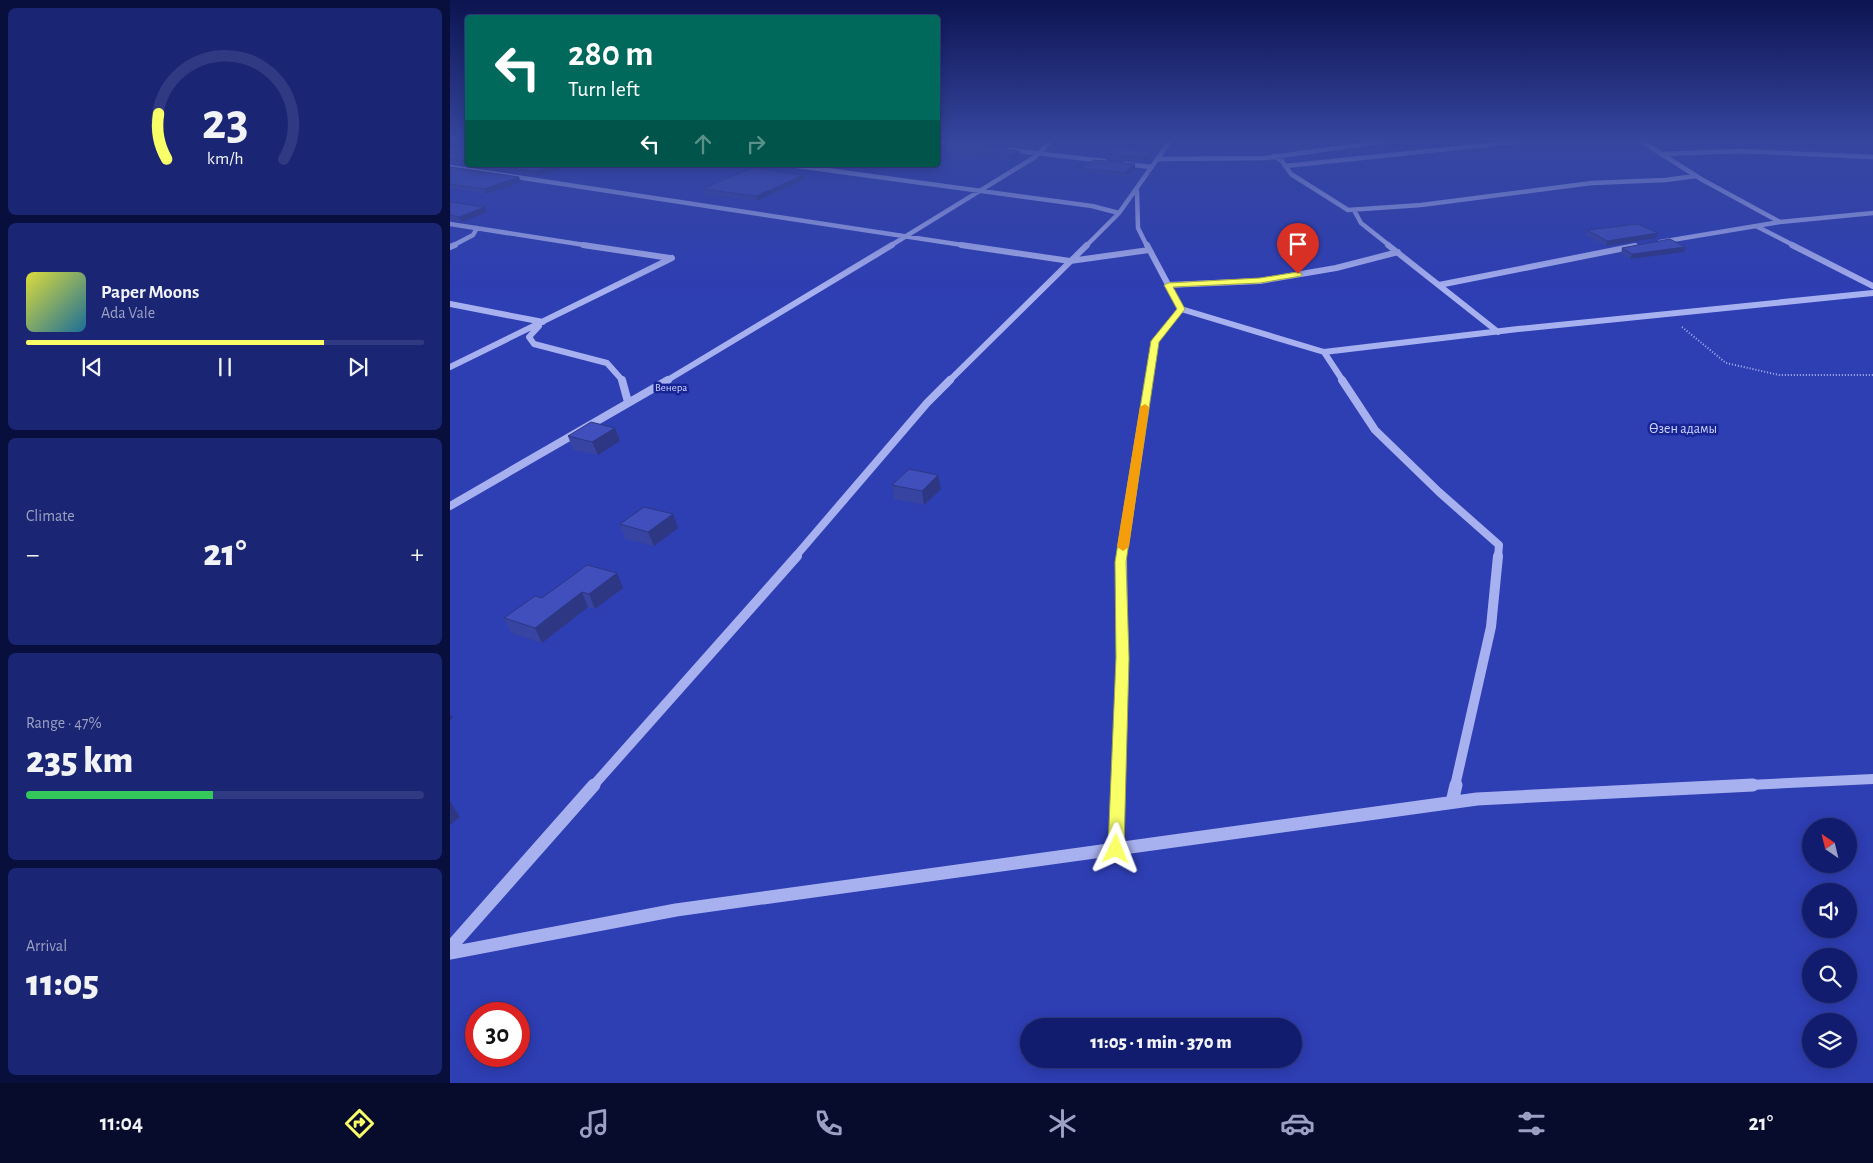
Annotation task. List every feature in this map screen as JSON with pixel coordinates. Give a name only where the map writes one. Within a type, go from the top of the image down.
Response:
[{"type":"street","points":[[615,192],[1070,262],[1150,250]]},
{"type":"street","points":[[450,506],[701,361],[903,236],[979,192]]},
{"type":"street","points":[[993,192],[1092,206],[1119,213]]},
{"type":"street","points":[[450,948],[811,539],[927,403],[1119,213],[1138,192]]},
{"type":"street","points":[[1138,192],[1138,228],[1181,309],[1324,352],[1873,293]]},
{"type":"street","points":[[1320,192],[1351,210],[1361,223],[1498,332]]},
{"type":"street","points":[[1351,210],[1421,205],[1526,192]]},
{"type":"street","points":[[1724,192],[1780,222]]},
{"type":"street","points":[[1652,243],[1780,222],[1873,213]]},
{"type":"street","points":[[450,224],[630,254],[672,258],[606,287],[542,322],[450,367]]},
{"type":"street","points":[[1755,226],[1873,286]]},
{"type":"street","points":[[450,247],[473,236],[477,228]]},
{"type":"street","points":[[1439,285],[1643,245]]},
{"type":"street","points":[[1168,285],[1260,281],[1336,268],[1398,252]]},
{"type":"street","points":[[450,304],[542,322]]},
{"type":"street","points":[[1116,849],[1123,658],[1121,562],[1155,341],[1181,309]]},
{"type":"street","points":[[542,322],[529,337],[534,344],[607,364],[624,382],[628,402]]},
{"type":"street","points":[[1324,352],[1376,430],[1499,545],[1491,627],[1452,802]]},
{"type":"street","points":[[450,953],[676,910],[1452,802],[1477,799],[1873,779]]},
{"type":"path","points":[[1666,314],[1726,363],[1780,375],[1873,375]]},
{"type":"green space","points":[[450,192],[1873,192],[1873,1083],[450,1083]]},
{"type":"building","points":[[722,192],[766,192],[756,196]]},
{"type":"building","points":[[450,202],[485,207],[459,217],[450,215]]},
{"type":"building","points":[[1638,224],[1658,233],[1607,241],[1587,230]]},
{"type":"building","points":[[1670,239],[1685,247],[1632,254],[1622,248]]},
{"type":"building","points":[[591,422],[615,428],[592,442],[568,436]]},
{"type":"building","points":[[909,469],[938,475],[922,491],[892,485]]},
{"type":"building","points":[[644,507],[673,514],[648,532],[620,524]]},
{"type":"building","points":[[587,565],[617,573],[589,594],[582,592],[535,628],[504,618],[535,596],[542,598]]},
{"type":"slow traffic","points":[[1123,547],[1145,407]]},
{"type":"route","points":[[1116,849],[1123,658],[1121,562],[1155,341],[1181,309],[1168,285],[1260,281],[1298,274]]},
{"type":"park label","name":"Венера","points":[[671,387]]},
{"type":"park label","name":"Өзен адамы","points":[[1683,428]]}]
